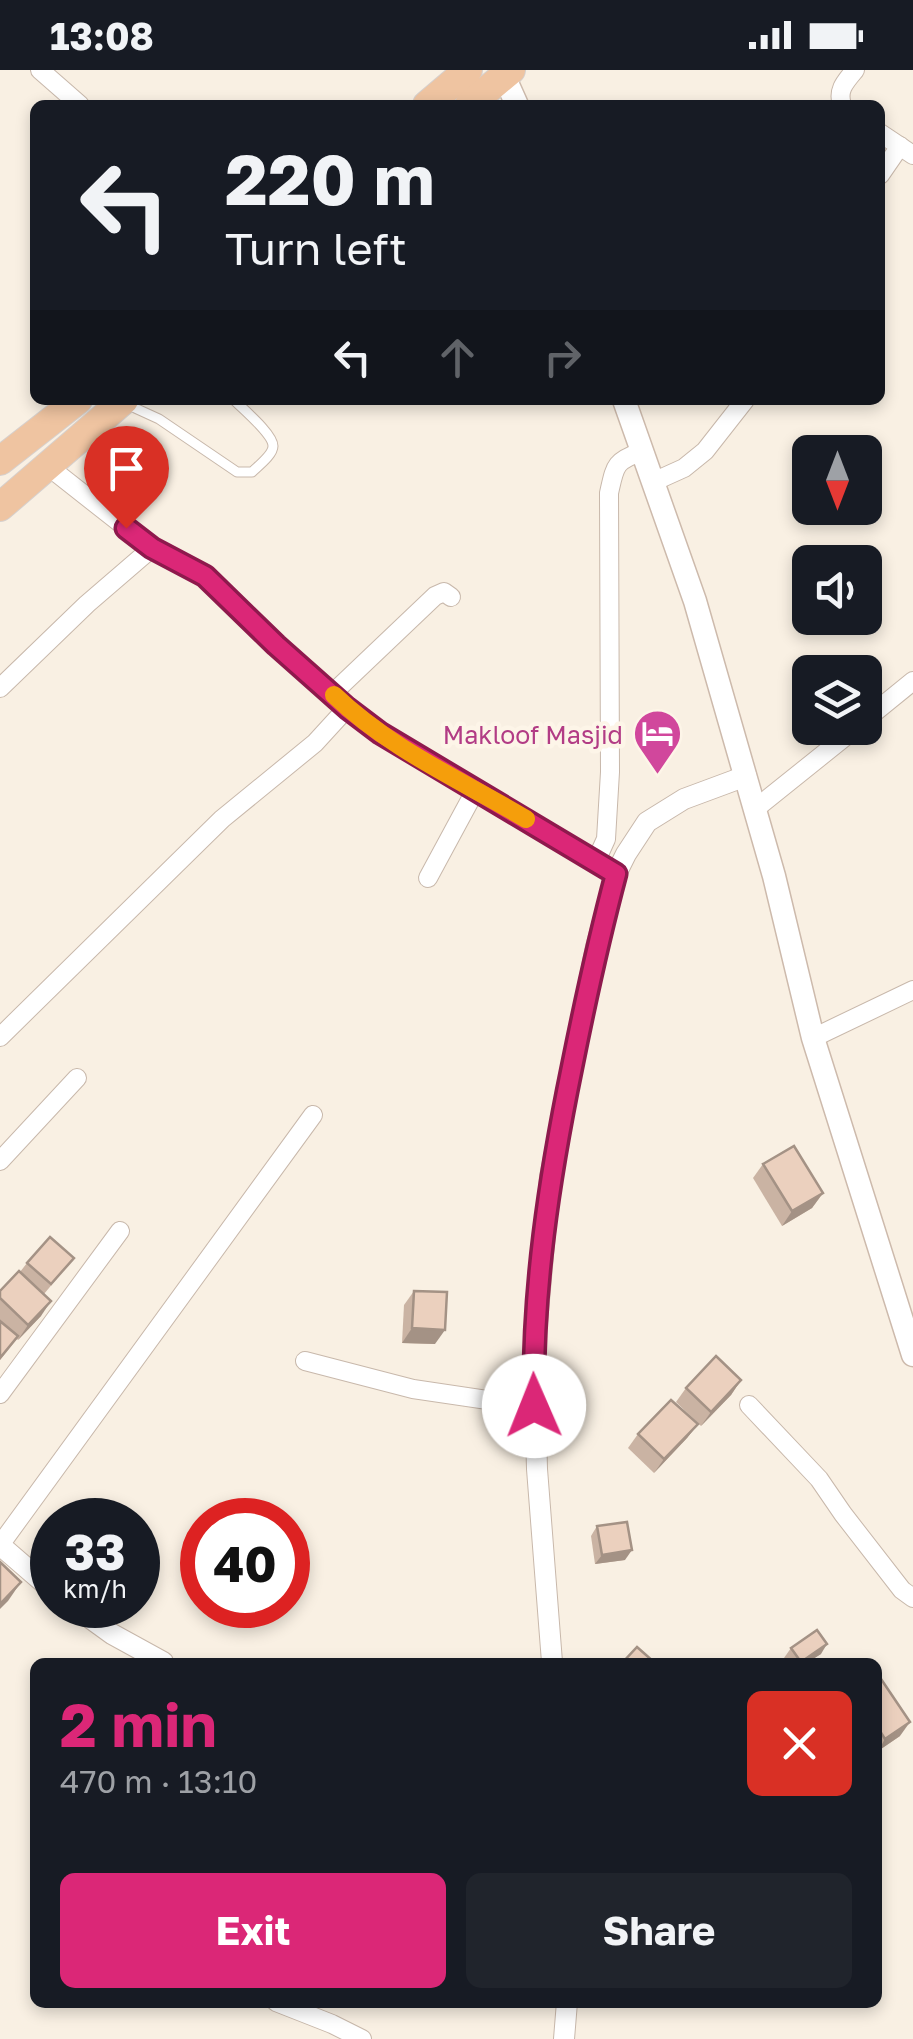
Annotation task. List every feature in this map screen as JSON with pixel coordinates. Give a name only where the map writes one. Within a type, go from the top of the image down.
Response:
[{"type":"highway","points":[[433,100],[468,70]]},
{"type":"highway","points":[[475,100],[508,73]]},
{"type":"highway","points":[[0,459],[71,405]]},
{"type":"highway","points":[[0,506],[118,405]]},
{"type":"main road","points":[[508,73],[515,100]]},
{"type":"main road","points":[[626,405],[695,600],[755,808],[813,1038],[907,1312],[913,1355]]},
{"type":"street","points":[[40,70],[74,100]]},
{"type":"street","points":[[841,100],[843,84],[855,70]]},
{"type":"street","points":[[885,136],[909,151],[885,171]]},
{"type":"street","points":[[653,482],[684,468],[706,451],[741,405]]},
{"type":"street","points":[[596,862],[606,839],[610,772],[609,493],[615,466],[641,452]]},
{"type":"street","points":[[49,466],[152,548],[205,576],[276,645],[380,733],[616,874]]},
{"type":"street","points":[[0,688],[152,548]]},
{"type":"street","points":[[332,694],[435,596],[444,592],[451,597]]},
{"type":"street","points":[[882,706],[913,681]]},
{"type":"street","points":[[0,1037],[222,819],[315,743],[347,708]]},
{"type":"street","points":[[755,808],[835,745]]},
{"type":"street","points":[[552,1658],[534,1356],[550,1177],[596,948],[616,874],[647,822],[684,799],[746,776]]},
{"type":"street","points":[[428,878],[475,791]]},
{"type":"street","points":[[813,1038],[913,990]]},
{"type":"street","points":[[0,1161],[77,1078]]},
{"type":"street","points":[[30,1571],[0,1545],[313,1115]]},
{"type":"street","points":[[0,1394],[120,1231]]},
{"type":"street","points":[[304,1361],[413,1390],[534,1406]]},
{"type":"street","points":[[749,1405],[819,1479],[902,1590],[913,1598]]},
{"type":"street","points":[[104,1628],[156,1658]]},
{"type":"street","points":[[291,2008],[362,2039]]},
{"type":"street","points":[[564,2039],[567,2008]]},
{"type":"lane","points":[[131,405],[159,419],[236,472],[252,472],[273,445],[239,405]]},
{"type":"building","points":[[794,1146],[823,1193],[792,1211],[763,1164]]},
{"type":"building","points":[[50,1237],[74,1258],[51,1284],[27,1263]]},
{"type":"building","points":[[19,1271],[51,1301],[28,1325],[0,1298],[0,1291]]},
{"type":"building","points":[[414,1291],[447,1292],[445,1330],[412,1328]]},
{"type":"building","points":[[0,1321],[18,1336],[0,1358]]},
{"type":"building","points":[[716,1356],[741,1380],[711,1412],[686,1388]]},
{"type":"building","points":[[671,1400],[698,1424],[664,1459],[638,1434]]},
{"type":"building","points":[[627,1522],[632,1550],[602,1555],[597,1526]]},
{"type":"building","points":[[0,1562],[21,1582],[0,1604]]},
{"type":"building","points":[[817,1630],[827,1644],[807,1658],[798,1658],[791,1648]]},
{"type":"building","points":[[637,1647],[649,1658],[627,1658]]},
{"type":"building","points":[[882,1680],[910,1722],[885,1739],[882,1734]]},
{"type":"slow traffic","points":[[334,695],[380,733],[526,819]]},
{"type":"place","name":"Makloof Masjid","points":[[658,776]]},
{"type":"route","points":[[126,528],[152,548],[205,576],[276,645],[380,733],[616,874],[596,948],[550,1177],[540,1268],[534,1406]]}]
